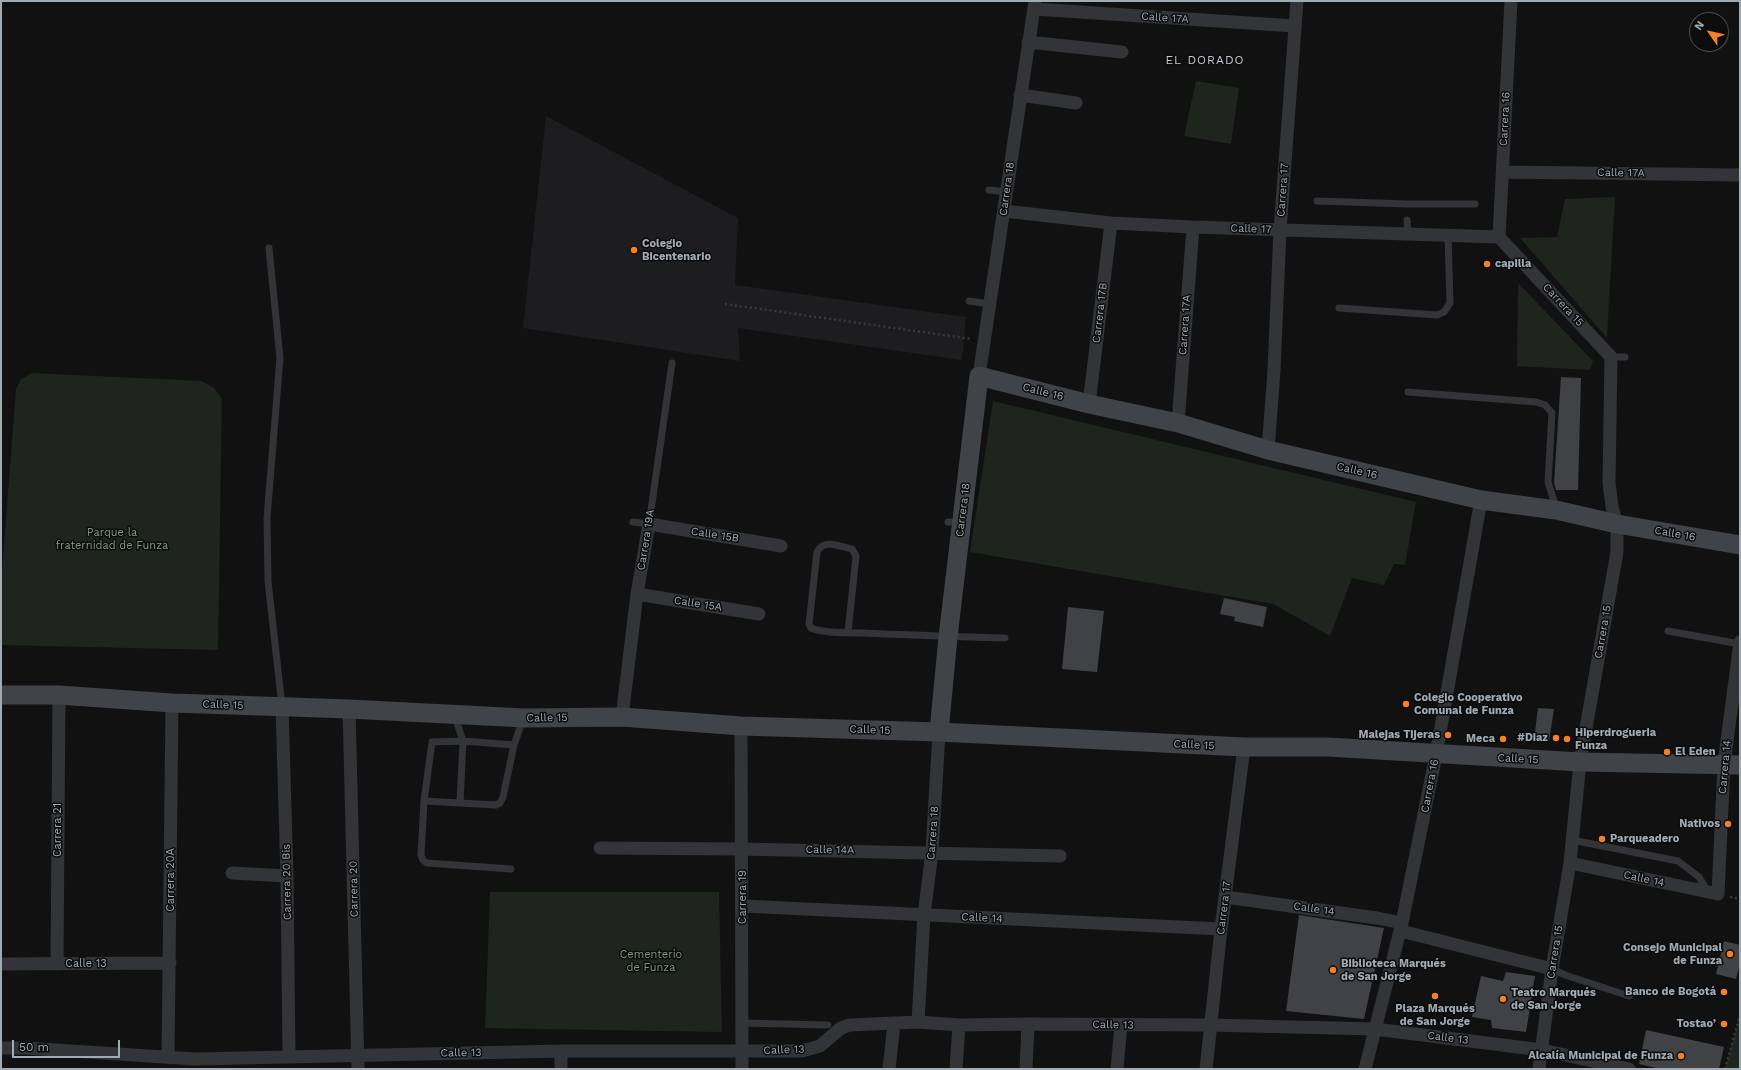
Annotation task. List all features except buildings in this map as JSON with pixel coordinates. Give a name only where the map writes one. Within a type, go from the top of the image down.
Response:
[{"type":"street","name":"Carrera 17","points":[[1268,450],[1274,371],[1280,230],[1297,1]]},
{"type":"street","name":"Carrera 16","points":[[1499,237],[1511,1]]},
{"type":"street","name":"Calle 17A","points":[[1034,5],[1295,26]]},
{"type":"street","name":"Carrera 18","points":[[918,1022],[924,915],[932,852],[939,732],[948,637],[955,522],[979,376],[1034,5]]},
{"type":"street","points":[[1028,42],[1122,52]]},
{"type":"street","points":[[1020,95],[1076,103]]},
{"type":"street","name":"Calle 17A","points":[[1503,172],[1740,175]]},
{"type":"street","name":"Calle 17","points":[[1004,211],[1111,223],[1499,237]]},
{"type":"street","name":"Carrera 17B","points":[[1089,404],[1111,223]]},
{"type":"street","name":"Carrera 17A","points":[[1178,423],[1193,227]]},
{"type":"street","name":"Carrera 15","points":[[1499,237],[1611,357],[1609,482],[1612,507],[1617,524],[1617,552],[1580,762],[1570,863],[1552,969],[1539,1069]]},
{"type":"street","name":"Calle 16","points":[[979,376],[1089,404],[1178,423],[1268,450],[1481,500],[1556,510],[1617,524],[1740,545]]},
{"type":"street","name":"Carrera 16","points":[[1365,1069],[1401,927],[1436,755],[1481,500]]},
{"type":"street","name":"Calle 15B","points":[[649,524],[781,546]]},
{"type":"street","name":"Carrera 19A","points":[[622,717],[637,594],[649,524]]},
{"type":"street","name":"Calle 15A","points":[[637,594],[759,614]]},
{"type":"street","name":"Carrera 14","points":[[1713,893],[1732,765],[1740,643]]},
{"type":"street","name":"Calle 15","points":[[1,695],[59,696],[172,703],[349,708],[524,718],[622,717],[741,726],[939,732],[1244,747],[1328,748],[1580,762],[1732,765]]},
{"type":"street","name":"Carrera 21","points":[[58,964],[59,696]]},
{"type":"street","name":"Carrera 20A","points":[[168,1057],[172,703]]},
{"type":"street","name":"Carrera 20 Bis","points":[[282,706],[287,876],[289,1057]]},
{"type":"street","name":"Carrera 20","points":[[349,708],[358,1069]]},
{"type":"street","name":"Carrera 19","points":[[741,726],[743,906],[742,1069]]},
{"type":"street","name":"Carrera 17","points":[[1206,1069],[1221,929],[1244,747]]},
{"type":"street","name":"Calle 14A","points":[[600,848],[742,848],[1060,856]]},
{"type":"street","name":"Calle 14","points":[[1570,863],[1713,893]]},
{"type":"street","points":[[232,873],[287,876]]},
{"type":"street","name":"Calle 14","points":[[1225,897],[1377,918],[1401,927],[1552,969]]},
{"type":"street","name":"Calle 14","points":[[743,906],[1221,929]]},
{"type":"street","name":"Calle 13","points":[[1,964],[170,963]]},
{"type":"street","name":"Calle 13","points":[[1,1048],[26,1048],[168,1057],[195,1064],[289,1057],[358,1054],[742,1050],[802,1052],[820,1046],[841,1028],[850,1025],[918,1022],[959,1025],[1210,1025],[1374,1029],[1542,1050],[1629,1069]]},
{"type":"street","points":[[889,1069],[894,1024]]},
{"type":"street","points":[[1026,1069],[1028,1024]]},
{"type":"street","points":[[956,1069],[959,1025]]},
{"type":"street","points":[[1117,1069],[1121,1025]]},
{"type":"street","points":[[561,1051],[561,1069]]},
{"type":"lane","points":[[989,190],[1006,192]]},
{"type":"lane","points":[[1317,201],[1407,204],[1475,204]]},
{"type":"lane","points":[[1407,220],[1408,234]]},
{"type":"lane","points":[[1339,308],[1437,315],[1444,312],[1450,304],[1448,235]]},
{"type":"lane","points":[[269,248],[280,358],[267,518],[268,581],[282,706]]},
{"type":"lane","points":[[969,301],[990,304]]},
{"type":"lane","points":[[1611,357],[1625,357]]},
{"type":"lane","name":"Carrera 19A","points":[[649,524],[672,363]]},
{"type":"lane","points":[[1408,392],[1536,402],[1545,405],[1552,413],[1548,482],[1556,510]]},
{"type":"lane","points":[[633,522],[649,524]]},
{"type":"lane","points":[[848,632],[856,556],[852,550],[825,544],[820,546],[817,552],[809,624],[811,628],[817,630],[848,632],[1005,638]]},
{"type":"lane","points":[[1668,631],[1740,643]]},
{"type":"lane","points":[[454,714],[463,741],[460,803]]},
{"type":"lane","points":[[424,801],[496,805],[500,803],[503,797],[514,745],[524,718]]},
{"type":"lane","points":[[510,869],[427,863],[423,860],[421,855],[424,801],[432,742],[463,741],[514,745]]},
{"type":"lane","points":[[1572,840],[1678,861],[1699,877],[1713,893]]},
{"type":"lane","points":[[1552,969],[1565,975],[1629,996]]},
{"type":"lane","points":[[742,1023],[828,1025]]},
{"type":"path","points":[[725,304],[964,338]]},
{"type":"path","points":[[1725,1069],[1740,1015]]},
{"type":"shaded area","name":"Colegio Bicentenario","points":[[546,116],[738,218],[735,285],[966,317],[962,360],[738,328],[740,361],[523,328]]},
{"type":"green space","points":[[1196,81],[1239,88],[1231,144],[1184,136]]},
{"type":"green space","points":[[1615,197],[1607,338],[1520,238],[1557,237],[1565,199]]},
{"type":"green space","points":[[1518,283],[1593,361],[1590,370],[1517,366]]},
{"type":"green space","name":"Parque la fraternidad de Funza","points":[[32,373],[202,381],[214,388],[222,399],[218,650],[1,645],[1,583],[16,389],[21,379]]},
{"type":"green space","points":[[993,401],[1416,502],[1405,565],[1394,564],[1384,585],[1352,578],[1330,636],[1273,604],[970,552]]},
{"type":"green space","name":"Cementerio de Funza","points":[[490,892],[719,892],[722,1032],[485,1028]]},
{"type":"green space","points":[[1740,1015],[1740,1069],[1725,1069]]},
{"type":"place","name":"Colegio Bicentenario","points":[[634,250]]},
{"type":"place","name":"capilla","points":[[1487,264]]},
{"type":"place","name":"Colegio Cooperativo Comunal de Funza","points":[[1406,704]]},
{"type":"place","name":"Malejas Tijeras","points":[[1448,735]]},
{"type":"place","name":"#Diaz","points":[[1556,738]]},
{"type":"place","name":"Meca","points":[[1503,739]]},
{"type":"place","name":"Hiperdrogueria Funza","points":[[1567,739]]},
{"type":"place","name":"El Eden","points":[[1667,752]]},
{"type":"place","name":"Nativos","points":[[1728,824]]},
{"type":"place","name":"Parqueadero","points":[[1602,839]]},
{"type":"place","name":"Consejo Municipal de Funza","points":[[1730,954]]},
{"type":"place","name":"Biblioteca Marqués de San Jorge","points":[[1333,970]]},
{"type":"place","name":"Banco de Bogotá","points":[[1724,992]]},
{"type":"place","name":"Plaza Marqués de San Jorge","points":[[1435,996]]},
{"type":"place","name":"Teatro Marqués de San Jorge","points":[[1503,999]]},
{"type":"place","name":"Tostao’","points":[[1724,1024]]},
{"type":"place","name":"Alcalía Municipal de Funza","points":[[1681,1056]]},
{"type":"district","name":"EL DORADO","points":[[1205,60]]}]
